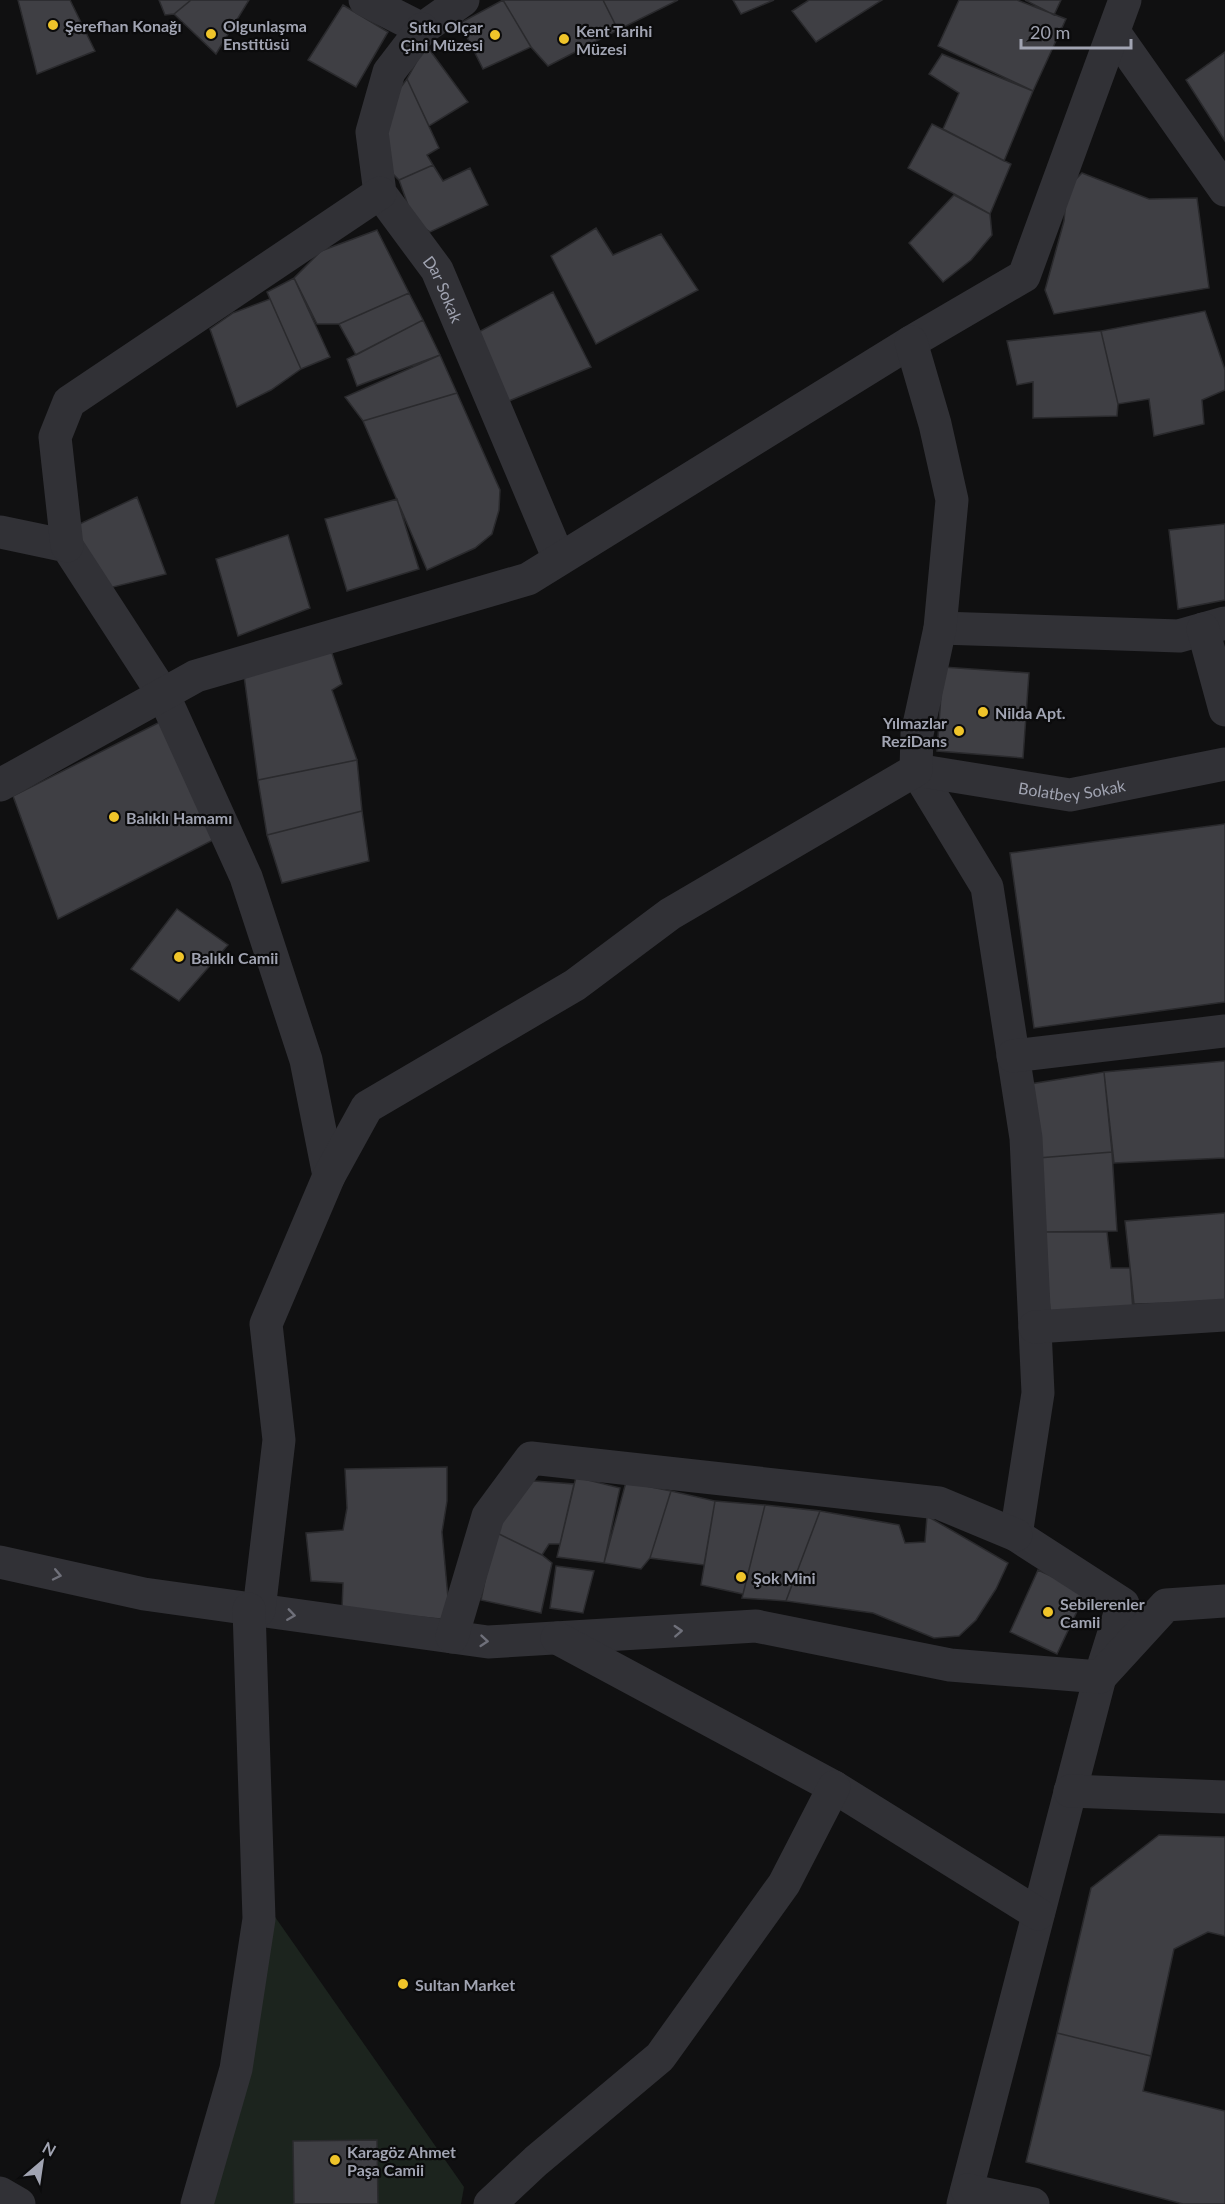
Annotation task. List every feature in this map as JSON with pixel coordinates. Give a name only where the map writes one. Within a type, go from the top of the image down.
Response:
[{"type":"street","points":[[365,0],[422,29]]},
{"type":"street","name":"Dar Sokak","points":[[463,0],[422,29],[389,72],[372,132],[380,193],[437,270],[560,559]]},
{"type":"street","points":[[0,785],[196,676],[528,579],[911,342],[1024,276],[1125,0]]},
{"type":"street","points":[[1114,32],[1225,190]]},
{"type":"street","points":[[329,1176],[306,1060],[246,877],[163,694],[67,546],[55,437],[69,402],[380,193]]},
{"type":"street","points":[[911,342],[952,500],[940,628],[917,734],[916,770],[987,887],[1026,1138],[1038,1393],[1016,1535]]},
{"type":"street","points":[[0,532],[67,546]]},
{"type":"street","points":[[940,628],[1179,636],[1214,626],[1225,710]]},
{"type":"street","name":"Bolatbey Sokak","points":[[916,770],[1070,795],[1225,764]]},
{"type":"street","points":[[197,2204],[236,2069],[259,1918],[254,1609],[279,1440],[266,1324],[329,1176],[367,1107],[575,985],[670,914],[916,770]]},
{"type":"street","points":[[1013,1056],[1225,1031]]},
{"type":"street","points":[[1035,1327],[1225,1315]]},
{"type":"street","points":[[452,1637],[488,1516],[531,1458],[939,1503],[1016,1535],[1123,1604],[1100,1677],[965,2197],[1033,2204]]},
{"type":"street","points":[[0,1562],[144,1594],[488,1642],[756,1626],[950,1665],[1100,1677]]},
{"type":"street","points":[[1100,1677],[1166,1605],[1225,1601]]},
{"type":"street","points":[[557,1638],[834,1787],[1038,1914]]},
{"type":"street","points":[[490,2204],[536,2161],[660,2057],[784,1884],[834,1787]]},
{"type":"street","points":[[1070,1791],[1225,1797]]},
{"type":"street","points":[[0,2193],[19,2204]]},
{"type":"shaded area","points":[[273,1914],[464,2187],[461,2204],[210,2204]]},
{"type":"building","name":"Şerefhan Konağı","points":[[18,0],[70,0],[95,51],[37,74]]},
{"type":"building","points":[[159,0],[191,0],[174,14],[165,15]]},
{"type":"building","name":"Olgunlaşma Enstitüsü","points":[[191,0],[249,0],[216,54],[174,14]]},
{"type":"building","name":"Sıtkı Olçar Çini Müzesi","points":[[503,0],[531,47],[483,69],[460,23]]},
{"type":"building","name":"Kent Tarihi Müzesi","points":[[503,0],[603,0],[618,30],[548,66],[531,47]]},
{"type":"building","points":[[603,0],[678,0],[618,30]]},
{"type":"building","points":[[733,0],[774,0],[741,14]]},
{"type":"building","points":[[809,0],[882,0],[816,42],[792,11]]},
{"type":"building","points":[[959,0],[1017,0],[1066,19],[1033,91],[938,46]]},
{"type":"building","points":[[1025,0],[1061,0],[1054,15]]},
{"type":"building","points":[[343,5],[388,32],[356,87],[308,60]]},
{"type":"building","points":[[426,45],[468,102],[429,126],[407,79]]},
{"type":"building","points":[[1225,52],[1225,141],[1186,80]]},
{"type":"building","points":[[942,54],[1033,91],[1004,161],[943,129],[959,93],[929,74]]},
{"type":"building","points":[[407,79],[439,148],[427,155],[433,165],[399,180],[393,174],[383,139],[388,104]]},
{"type":"building","points":[[932,124],[1011,164],[990,214],[908,168]]},
{"type":"building","points":[[433,165],[443,181],[470,168],[488,205],[430,232],[414,222],[399,180]]},
{"type":"building","points":[[1082,173],[1149,199],[1197,198],[1209,288],[1054,314],[1045,290],[1064,221],[1067,188]]},
{"type":"building","points":[[954,195],[990,214],[992,235],[971,260],[943,282],[909,243]]},
{"type":"building","points":[[596,228],[613,255],[661,234],[698,290],[596,344],[551,256]]},
{"type":"building","points":[[377,230],[409,293],[339,324],[317,324],[294,278],[321,251]]},
{"type":"building","points":[[294,278],[330,357],[301,369],[267,292]]},
{"type":"building","points":[[553,292],[591,367],[504,403],[473,335]]},
{"type":"building","points":[[409,293],[423,320],[356,355],[339,324]]},
{"type":"building","points":[[270,299],[301,369],[271,390],[237,407],[210,329],[233,313]]},
{"type":"building","points":[[1205,311],[1225,370],[1225,390],[1202,400],[1204,424],[1154,436],[1149,399],[1118,404],[1101,331]]},
{"type":"building","points":[[423,320],[440,355],[357,386],[347,359]]},
{"type":"building","points":[[1101,331],[1118,404],[1117,416],[1033,418],[1033,382],[1017,385],[1007,341]]},
{"type":"building","points":[[440,355],[457,393],[363,421],[345,397]]},
{"type":"building","points":[[457,393],[500,490],[499,510],[492,534],[475,548],[427,570],[363,421]]},
{"type":"building","points":[[137,497],[166,574],[105,589],[71,528]]},
{"type":"building","points":[[397,499],[419,569],[347,591],[325,519]]},
{"type":"building","points":[[1225,524],[1225,600],[1178,609],[1169,530]]},
{"type":"building","points":[[288,535],[310,608],[238,636],[216,559]]},
{"type":"building","points":[[330,647],[342,684],[332,690],[357,760],[258,780],[243,668]]},
{"type":"building","name":"Nilda Apt.","points":[[943,667],[1029,673],[1023,758],[937,751]]},
{"type":"building","name":"Balıklı Hamamı","points":[[162,721],[217,838],[58,919],[13,796]]},
{"type":"building","points":[[357,760],[362,811],[267,835],[258,780]]},
{"type":"building","points":[[362,811],[369,861],[282,883],[267,835]]},
{"type":"building","points":[[1225,824],[1225,1002],[1034,1028],[1010,853]]},
{"type":"building","name":"Balıklı Camii","points":[[177,909],[228,945],[179,1001],[131,969]]},
{"type":"building","points":[[1225,1061],[1225,1158],[1114,1163],[1104,1072]]},
{"type":"building","points":[[1104,1072],[1112,1152],[1038,1158],[1030,1084]]},
{"type":"building","points":[[1112,1152],[1117,1231],[1043,1232],[1038,1158]]},
{"type":"building","points":[[1225,1213],[1225,1302],[1134,1304],[1125,1221]]},
{"type":"building","points":[[1043,1232],[1107,1232],[1111,1268],[1130,1268],[1133,1311],[1050,1311]]},
{"type":"building","points":[[447,1467],[447,1501],[442,1532],[450,1620],[342,1609],[343,1583],[311,1581],[306,1533],[343,1530],[347,1508],[345,1469]]},
{"type":"building","points":[[576,1477],[620,1488],[604,1563],[557,1557]]},
{"type":"building","points":[[521,1480],[574,1484],[560,1544],[549,1544],[542,1555],[495,1532]]},
{"type":"building","points":[[626,1482],[671,1491],[650,1558],[641,1569],[604,1563]]},
{"type":"building","points":[[671,1491],[715,1501],[704,1565],[650,1558]]},
{"type":"building","points":[[715,1501],[765,1505],[743,1594],[701,1585]]},
{"type":"building","points":[[765,1505],[820,1511],[786,1601],[742,1598]]},
{"type":"building","points":[[820,1511],[899,1525],[905,1543],[925,1542],[927,1516],[1008,1563],[996,1589],[976,1620],[959,1636],[934,1638],[873,1613],[786,1601]]},
{"type":"building","points":[[495,1532],[542,1555],[552,1563],[541,1613],[481,1600]]},
{"type":"building","points":[[556,1566],[594,1571],[583,1613],[550,1608]]},
{"type":"building","name":"Sebilerenler Camii","points":[[1038,1570],[1086,1592],[1057,1654],[1010,1632]]},
{"type":"building","points":[[1159,1835],[1225,1837],[1225,1936],[1208,1932],[1174,1949],[1151,2056],[1057,2033],[1091,1888]]},
{"type":"building","points":[[1057,2033],[1151,2056],[1143,2091],[1225,2111],[1225,2204],[1183,2204],[1026,2162]]},
{"type":"building","name":"Karagöz Ahmet Paşa Camii","points":[[377,2140],[378,2204],[294,2204],[293,2141]]},
{"type":"place","name":"Şerefhan Konağı","points":[[53,25]]},
{"type":"place","name":"Olgunlaşma Enstitüsü","points":[[211,34]]},
{"type":"place","name":"Sıtkı Olçar Çini Müzesi","points":[[495,35]]},
{"type":"place","name":"Kent Tarihi Müzesi","points":[[564,39]]},
{"type":"place","name":"Nilda Apt.","points":[[983,712]]},
{"type":"place","name":"Yılmazlar ReziDans","points":[[959,731]]},
{"type":"place","name":"Balıklı Hamamı","points":[[114,817]]},
{"type":"place","name":"Balıklı Camii","points":[[179,957]]},
{"type":"place","name":"Şok Mini","points":[[741,1577]]},
{"type":"place","name":"Sebilerenler Camii","points":[[1048,1612]]},
{"type":"place","name":"Sultan Market","points":[[403,1984]]},
{"type":"place","name":"Karagöz Ahmet Paşa Camii","points":[[335,2160]]}]
